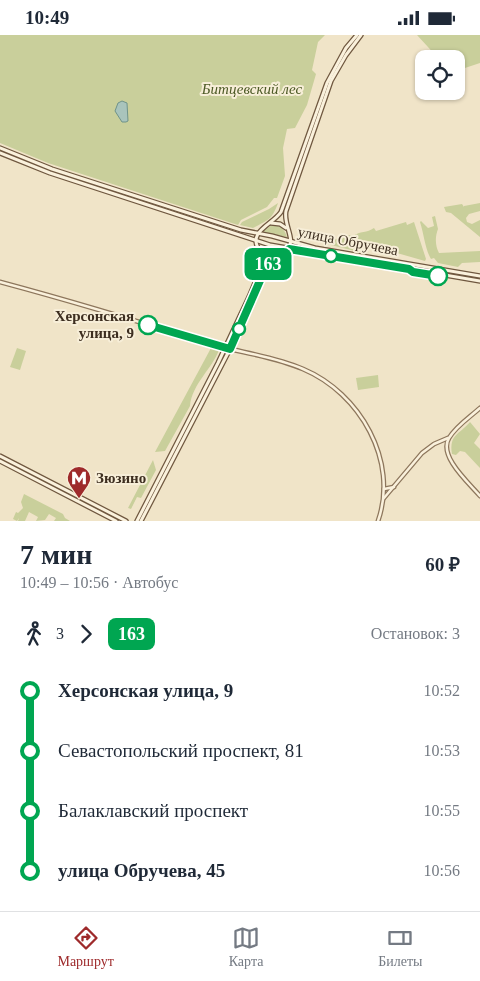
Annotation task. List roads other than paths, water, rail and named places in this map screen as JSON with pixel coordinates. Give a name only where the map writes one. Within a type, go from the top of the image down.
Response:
[{"type":"main road","points":[[137,521],[227,349],[260,272],[263,261],[257,241],[257,233],[275,220],[281,212],[327,83],[346,48],[359,35]]},
{"type":"main road","points":[[141,521],[266,267],[271,261],[283,255],[289,249],[291,241],[285,221],[286,211],[324,99],[337,69],[359,35]]},
{"type":"main road","name":"улица Обручева","points":[[0,148],[52,169],[241,230],[315,248],[480,275]]},
{"type":"main road","name":"улица Обручева","points":[[0,153],[50,173],[270,245],[480,281]]},
{"type":"main road","points":[[268,224],[280,224],[287,230]]},
{"type":"main road","points":[[260,251],[267,257],[278,257]]},
{"type":"main road","points":[[0,456],[126,521]]},
{"type":"main road","points":[[0,461],[116,521]]},
{"type":"street","points":[[0,283],[98,309],[227,349],[302,368],[324,381],[342,395],[360,415],[372,437],[381,463],[384,489],[378,521]]},
{"type":"street","points":[[383,499],[422,453],[434,444],[450,437],[480,408]]},
{"type":"street","points":[[450,437],[447,444],[450,460],[480,496]]},
{"type":"street","points":[[442,441],[447,444]]},
{"type":"street","points":[[384,489],[395,487]]},
{"type":"water","points":[[122,101],[127,103],[128,121],[126,122],[122,122],[115,111],[118,103]]},
{"type":"place","name":"Херсонская улица, 9","points":[[148,325]]},
{"type":"place","name":"Зюзино","points":[[79,499]]},
{"type":"park label","name":"Битцевский лес","points":[[252,89]]}]
